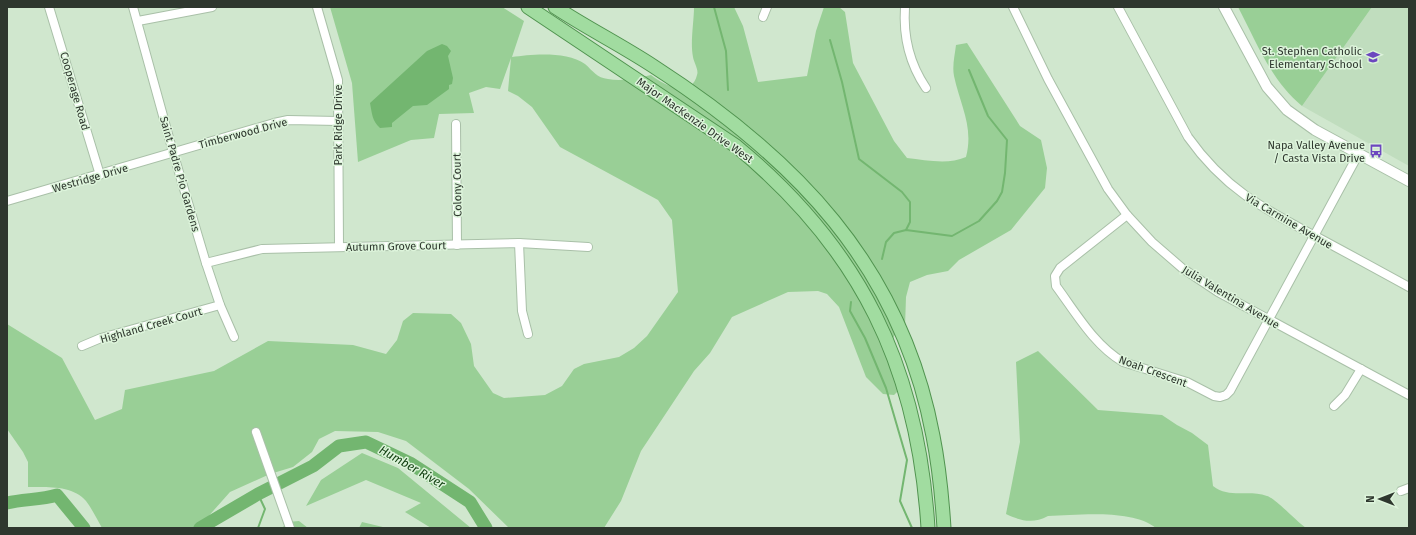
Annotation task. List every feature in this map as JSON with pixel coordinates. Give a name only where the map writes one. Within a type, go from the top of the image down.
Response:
[{"type":"main road","name":"Major MacKenzie Drive West","points":[[528,7],[736,146],[766,170],[793,197],[833,245],[871,306],[897,366],[915,430],[925,490],[928,528]]},
{"type":"main road","name":"Major MacKenzie Drive West","points":[[555,7],[653,66],[767,150],[805,186],[856,249],[873,275],[889,305],[909,350],[918,376],[933,436],[939,475],[944,528]]},
{"type":"street","name":"Cooperage Road","points":[[49,7],[100,175]]},
{"type":"street","name":"Saint Padre Pio Gardens","points":[[133,7],[173,152],[206,263],[220,306],[234,337]]},
{"type":"street","points":[[138,21],[212,7]]},
{"type":"street","name":"Park Ridge Drive","points":[[316,7],[338,80],[339,247]]},
{"type":"street","points":[[763,17],[767,7]]},
{"type":"street","points":[[905,7],[905,34],[908,50],[915,72],[926,88]]},
{"type":"street","name":"Julia Valentina Avenue","points":[[1013,7],[1024,32],[1098,171],[1127,215],[1152,242],[1187,272],[1218,292],[1409,395]]},
{"type":"street","name":"Via Carmine Avenue","points":[[1118,7],[1188,137],[1206,161],[1240,193],[1258,205],[1409,287]]},
{"type":"street","points":[[1224,7],[1265,83],[1280,103],[1304,123],[1409,181]]},
{"type":"street","name":"Timberwood Drive","points":[[173,152],[288,120],[338,121]]},
{"type":"street","name":"Colony Court","points":[[456,124],[458,245]]},
{"type":"street","name":"Westridge Drive","points":[[7,202],[173,152]]},
{"type":"street","points":[[1269,320],[1359,153]]},
{"type":"street","name":"Noah Crescent","points":[[1127,215],[1060,268],[1054,281],[1056,286],[1095,338],[1114,357],[1123,362],[1187,382],[1220,397],[1226,395],[1230,391],[1269,320]]},
{"type":"street","points":[[519,242],[522,312],[528,334]]},
{"type":"street","name":"Autumn Grove Court","points":[[206,263],[262,249],[458,245],[519,242],[588,247]]},
{"type":"street","name":"Highland Creek Court","points":[[82,346],[101,338],[220,306]]},
{"type":"street","points":[[1334,406],[1345,395],[1361,369]]},
{"type":"street","points":[[256,432],[290,528]]},
{"type":"street","points":[[1401,490],[1409,488]]},
{"type":"shaded area","points":[[330,7],[502,7],[524,21],[512,57],[539,54],[559,55],[578,60],[585,64],[595,74],[604,78],[624,80],[651,75],[669,86],[683,88],[689,87],[694,82],[697,75],[697,69],[692,51],[694,7],[734,7],[743,26],[758,82],[807,76],[816,31],[824,7],[839,7],[845,12],[853,63],[894,141],[907,158],[929,161],[952,161],[966,157],[968,146],[967,125],[953,68],[956,45],[967,43],[1020,126],[1041,140],[1047,168],[1045,188],[1011,230],[959,260],[948,271],[927,275],[910,282],[906,297],[905,327],[896,332],[891,343],[899,390],[894,395],[883,394],[866,377],[839,307],[827,294],[818,291],[788,292],[732,317],[710,353],[694,371],[641,451],[621,501],[604,528],[509,528],[469,489],[406,441],[378,432],[335,431],[319,439],[312,452],[293,467],[270,474],[230,492],[198,528],[102,528],[86,501],[74,492],[59,488],[28,487],[28,462],[7,429],[7,324],[62,358],[95,420],[122,409],[125,390],[214,371],[268,341],[353,345],[386,354],[397,340],[403,321],[413,313],[451,314],[461,323],[471,344],[474,366],[493,393],[504,398],[545,395],[562,386],[574,369],[584,364],[619,357],[634,348],[647,336],[678,292],[672,220],[658,200],[560,147],[532,107],[518,96],[508,91],[511,58],[500,89],[486,87],[469,93],[474,113],[439,114],[434,138],[411,140],[358,162],[352,83]]},
{"type":"shaded area","points":[[1238,7],[1372,7],[1302,106],[1281,85],[1273,73]]},
{"type":"shaded area","name":"St. Stephen Catholic Elementary School","points":[[1372,7],[1409,7],[1409,166],[1302,106]]},
{"type":"shaded area","points":[[442,44],[447,46],[451,51],[448,56],[453,78],[452,84],[449,85],[449,89],[427,105],[413,106],[392,123],[392,127],[380,128],[374,120],[370,103],[427,51]]},
{"type":"shaded area","points":[[1038,351],[1098,410],[1162,415],[1192,433],[1208,445],[1213,486],[1226,492],[1253,493],[1267,496],[1275,501],[1306,528],[1156,528],[1146,522],[1133,518],[1105,514],[1048,516],[1037,520],[1027,521],[1006,514],[1020,442],[1016,362]]},
{"type":"shaded area","points":[[362,453],[398,468],[471,528],[431,528],[405,512],[421,503],[366,480],[306,506],[321,480]]},
{"type":"shaded area","points":[[299,521],[308,528],[282,528],[288,522]]},
{"type":"shaded area","points":[[362,522],[387,528],[359,528]]},
{"type":"waterway","points":[[714,7],[726,51],[728,90]]},
{"type":"waterway","points":[[830,40],[842,82],[859,159],[902,192],[910,202],[910,222],[906,230]]},
{"type":"waterway","points":[[882,259],[886,242],[894,233],[906,230],[952,236],[979,221],[997,201],[1002,192],[1007,140],[988,116],[969,70]]},
{"type":"waterway","points":[[851,302],[850,311],[865,338],[886,388],[907,460],[900,501],[912,528]]},
{"type":"waterway","name":"Humber River","points":[[200,528],[258,494],[313,466],[339,446],[366,442],[410,463],[470,502],[486,528]]},
{"type":"waterway","points":[[258,494],[265,509],[258,528]]},
{"type":"waterway","name":"Humber River","points":[[7,503],[57,495],[84,528]]},
{"type":"place","name":"St. Stephen Catholic Elementary School","points":[[1373,57]]},
{"type":"place","name":"Napa Valley Avenue / Casta Vista Drive","points":[[1376,151]]}]
